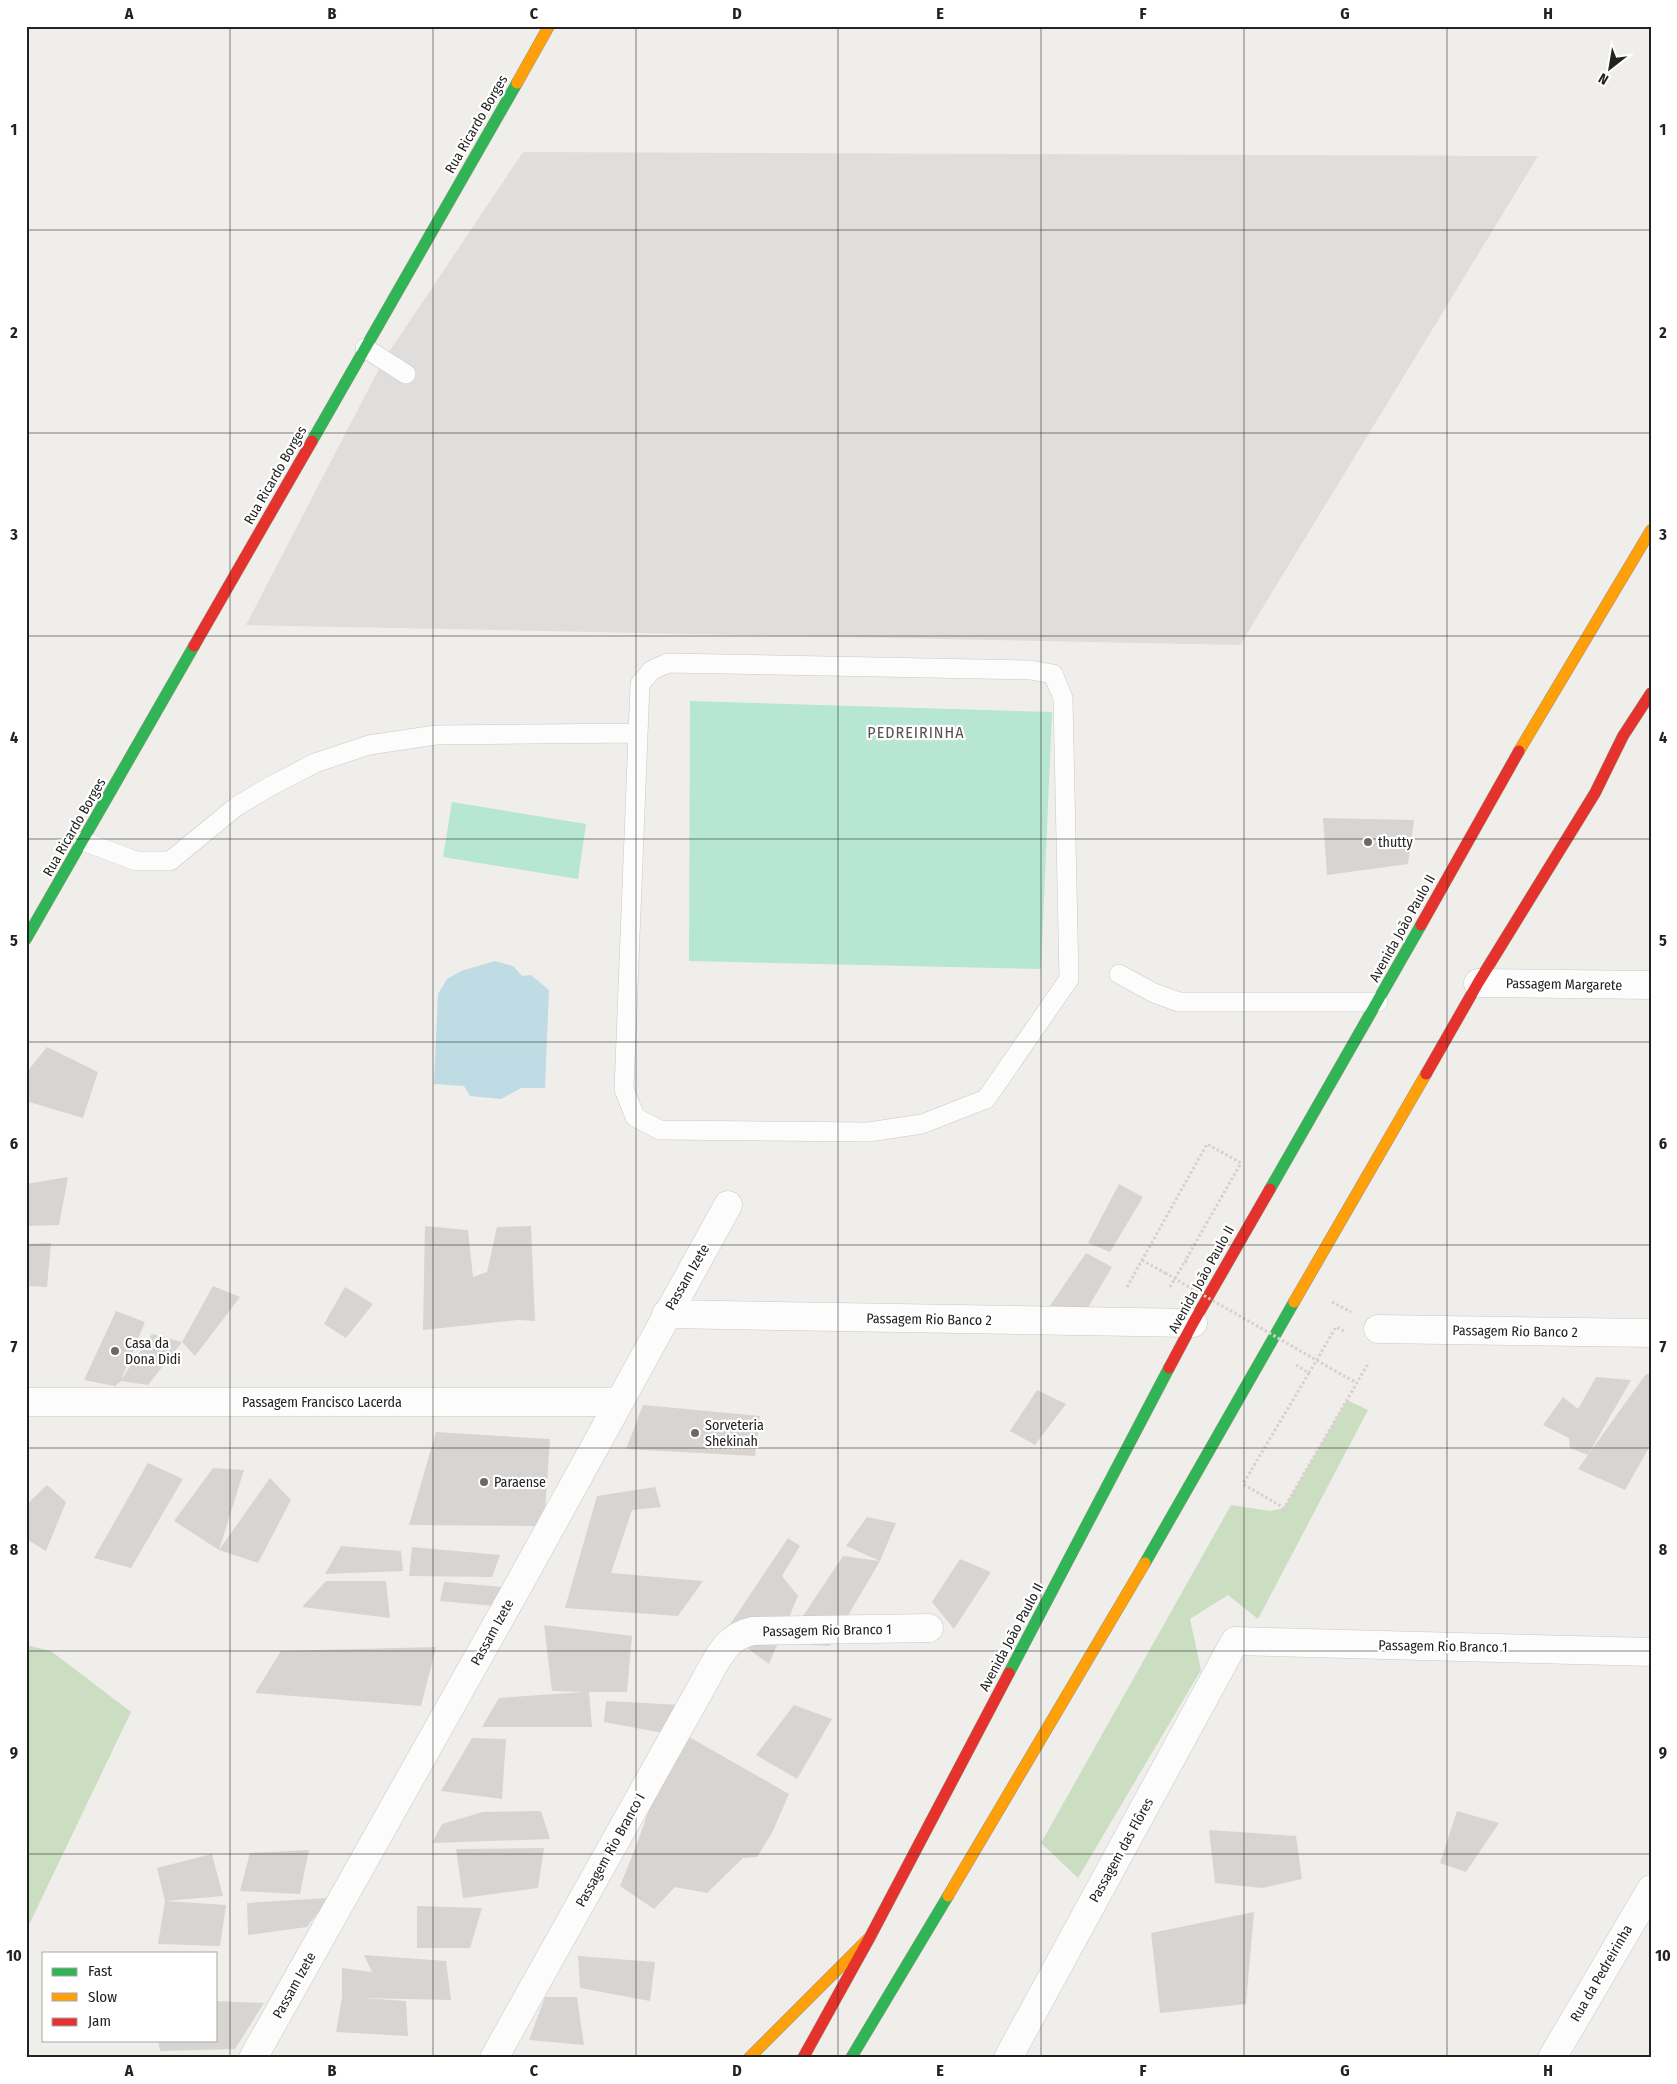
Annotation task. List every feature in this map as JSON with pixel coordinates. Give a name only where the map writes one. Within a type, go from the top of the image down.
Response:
[{"type":"main road","name":"Rua Ricardo Borges","points":[[26,939],[33,911],[83,841],[549,26]]},
{"type":"main road","name":"Avenida João Paulo II","points":[[803,2058],[870,1937],[1192,1323],[1378,1002],[1519,751],[1651,530]]},
{"type":"main road","points":[[851,2058],[1109,1626],[1478,983],[1595,793],[1622,736],[1651,693]]},
{"type":"main road","points":[[750,2058],[870,1937]]},
{"type":"street","name":"Passagem Margarete","points":[[1478,983],[1651,985]]},
{"type":"street","name":"Passam Izete","points":[[253,2058],[517,1588],[666,1314],[728,1205]]},
{"type":"street","name":"Passagem Rio Banco 2","points":[[666,1314],[1192,1323]]},
{"type":"street","name":"Passagem Rio Banco 2","points":[[1378,1328],[1651,1333]]},
{"type":"street","name":"Passagem Francisco Lacerda","points":[[26,1402],[618,1402]]},
{"type":"street","name":"Passagem Rio Branco 1","points":[[728,1643],[737,1636],[753,1632],[929,1628]]},
{"type":"street","name":"Passagem Rio Branco 1","points":[[1235,1641],[1651,1652]]},
{"type":"street","name":"Passagem das Flôres","points":[[1008,2058],[1235,1641]]},
{"type":"street","name":"Passagem Rio Branco I","points":[[494,2058],[706,1678],[728,1643]]},
{"type":"street","name":"Rua da Pedreirinha","points":[[1552,2058],[1651,1889]]},
{"type":"lane","points":[[364,348],[406,374]]},
{"type":"lane","points":[[668,663],[1030,670],[1053,674],[1063,698],[1069,979],[986,1099],[922,1124],[869,1132],[660,1130],[635,1117],[624,1089],[638,733],[640,684],[652,670],[668,663]]},
{"type":"lane","points":[[83,841],[136,861],[170,861],[237,806],[315,763],[369,745],[436,735],[638,733]]},
{"type":"lane","points":[[1119,974],[1154,993],[1179,1002],[1378,1002]]},
{"type":"path","points":[[1126,1287],[1207,1144],[1241,1163],[1185,1261]]},
{"type":"path","points":[[1142,1260],[1357,1383],[1284,1508],[1244,1484],[1309,1373]]},
{"type":"path","points":[[1304,1285],[1378,1328]]},
{"type":"shaded area","points":[[523,152],[1538,156],[1240,645],[246,625],[383,361]]},
{"type":"green space","points":[[690,701],[1052,712],[1041,969],[689,961]]},
{"type":"green space","points":[[452,802],[586,824],[578,879],[443,857]]},
{"type":"green space","points":[[1347,1400],[1368,1410],[1258,1619],[1228,1595],[1190,1619],[1201,1670],[1078,1878],[1041,1843],[1231,1505],[1270,1511],[1284,1508]]},
{"type":"green space","points":[[26,1645],[51,1651],[131,1712],[26,1931]]},
{"type":"water","points":[[495,961],[513,966],[522,976],[531,975],[549,990],[545,1088],[521,1088],[501,1099],[470,1096],[464,1086],[434,1084],[438,994],[447,979],[461,971]]},
{"type":"building","name":"thutty","points":[[1323,818],[1414,820],[1408,864],[1327,875]]},
{"type":"building","points":[[47,1047],[98,1072],[83,1118],[26,1101],[26,1073]]},
{"type":"building","points":[[68,1177],[59,1225],[26,1226],[26,1184]]},
{"type":"building","points":[[1119,1184],[1143,1197],[1110,1252],[1088,1243]]},
{"type":"building","points":[[425,1226],[468,1230],[473,1277],[487,1272],[497,1227],[531,1226],[535,1321],[518,1320],[423,1330]]},
{"type":"building","points":[[51,1243],[47,1287],[26,1286],[26,1244]]},
{"type":"building","points":[[1086,1253],[1112,1267],[1083,1316],[1047,1310]]},
{"type":"building","points":[[213,1286],[240,1297],[195,1356],[182,1342]]},
{"type":"building","points":[[345,1287],[373,1304],[346,1338],[324,1324]]},
{"type":"building","name":"Casa da Dona Didi","points":[[116,1311],[145,1322],[121,1380],[152,1334],[182,1342],[148,1385],[121,1381],[115,1386],[84,1380]]},
{"type":"building","points":[[1646,1374],[1651,1375],[1651,1444],[1625,1490],[1578,1469]]},
{"type":"building","points":[[1596,1377],[1631,1380],[1588,1455],[1570,1448],[1569,1438],[1543,1425],[1563,1397],[1578,1409]]},
{"type":"building","points":[[1037,1390],[1066,1404],[1035,1445],[1010,1431]]},
{"type":"building","name":"Sorveteria Shekinah","points":[[643,1405],[760,1416],[755,1456],[626,1449]]},
{"type":"building","name":"Paraense","points":[[436,1432],[550,1439],[544,1526],[409,1525]]},
{"type":"building","points":[[148,1463],[183,1479],[131,1568],[94,1558]]},
{"type":"building","points":[[213,1468],[244,1470],[219,1550],[174,1521]]},
{"type":"building","points":[[270,1478],[291,1500],[258,1563],[219,1550]]},
{"type":"building","points":[[47,1485],[66,1502],[46,1551],[26,1539],[26,1505]]},
{"type":"building","points":[[655,1487],[661,1507],[632,1510],[611,1573],[703,1581],[678,1616],[565,1608],[597,1496]]},
{"type":"building","points":[[867,1517],[896,1523],[880,1561],[846,1546]]},
{"type":"building","points":[[788,1538],[800,1546],[782,1576],[798,1596],[769,1664],[725,1632]]},
{"type":"building","points":[[341,1546],[401,1551],[403,1571],[325,1574]]},
{"type":"building","points":[[412,1547],[500,1555],[492,1577],[409,1576]]},
{"type":"building","points":[[843,1556],[880,1561],[830,1646],[785,1643]]},
{"type":"building","points":[[960,1559],[991,1572],[954,1629],[932,1602]]},
{"type":"building","points":[[326,1581],[386,1581],[390,1618],[302,1607]]},
{"type":"building","points":[[444,1582],[517,1588],[506,1607],[440,1601]]},
{"type":"building","points":[[544,1625],[632,1636],[627,1692],[589,1692],[592,1727],[482,1727],[499,1698],[585,1692],[552,1691]]},
{"type":"building","points":[[436,1647],[421,1706],[255,1693],[281,1651]]},
{"type":"building","points":[[606,1701],[681,1705],[663,1733],[604,1722]]},
{"type":"building","points":[[794,1705],[832,1719],[797,1779],[756,1755]]},
{"type":"building","points":[[677,1730],[789,1794],[772,1833],[757,1857],[743,1858],[707,1893],[675,1887],[654,1909],[620,1886]]},
{"type":"building","points":[[472,1738],[506,1739],[502,1799],[441,1791]]},
{"type":"building","points":[[541,1811],[550,1839],[432,1843],[442,1824],[483,1812]]},
{"type":"building","points":[[1457,1811],[1499,1823],[1466,1872],[1440,1863]]},
{"type":"building","points":[[1209,1830],[1296,1836],[1302,1879],[1262,1888],[1215,1883]]},
{"type":"building","points":[[544,1848],[538,1888],[463,1898],[456,1849]]},
{"type":"building","points":[[309,1850],[300,1894],[240,1891],[250,1853]]},
{"type":"building","points":[[212,1854],[223,1896],[165,1901],[157,1868]]},
{"type":"building","points":[[329,1898],[307,1927],[248,1935],[247,1903]]},
{"type":"building","points":[[165,1901],[226,1905],[220,1946],[158,1944]]},
{"type":"building","points":[[417,1906],[482,1908],[470,1948],[417,1948]]},
{"type":"building","points":[[1254,1912],[1246,2004],[1160,2013],[1151,1933]]},
{"type":"building","points":[[364,1955],[446,1961],[451,2000],[361,1998],[406,2001],[408,2036],[336,2032],[342,1997],[342,1968],[372,1972]]},
{"type":"building","points":[[578,1956],[655,1962],[650,2001],[580,1988]]},
{"type":"building","points":[[545,1997],[577,1997],[584,2045],[529,2040]]},
{"type":"building","points":[[218,2001],[264,2003],[235,2049],[160,2051],[158,2042],[218,2042]]},
{"type":"building","points":[[628,2055],[627,2058],[616,2058],[616,2057]]},
{"type":"traffic: fast","points":[[312,441],[517,83]]},
{"type":"traffic: fast","points":[[26,939],[194,646]]},
{"type":"traffic: fast","points":[[1270,1189],[1421,925]]},
{"type":"traffic: fast","points":[[1145,1563],[1294,1302]]},
{"type":"traffic: fast","points":[[1009,1673],[1169,1368]]},
{"type":"traffic: fast","points":[[851,2058],[948,1896]]},
{"type":"traffic: slow","points":[[517,83],[549,26]]},
{"type":"traffic: slow","points":[[1519,751],[1651,530]]},
{"type":"traffic: slow","points":[[1294,1302],[1426,1074]]},
{"type":"traffic: slow","points":[[948,1896],[1145,1563]]},
{"type":"traffic: slow","points":[[749,2058],[870,1937]]},
{"type":"traffic: jam","points":[[194,646],[312,441]]},
{"type":"traffic: jam","points":[[1426,1074],[1478,983],[1595,793],[1623,736],[1651,693]]},
{"type":"traffic: jam","points":[[1421,925],[1519,751]]},
{"type":"traffic: jam","points":[[1169,1368],[1270,1189]]},
{"type":"traffic: jam","points":[[803,2058],[870,1937],[1009,1673]]},
{"type":"place","name":"thutty","points":[[1368,842]]},
{"type":"place","name":"Casa da Dona Didi","points":[[115,1351]]},
{"type":"place","name":"Sorveteria Shekinah","points":[[695,1433]]},
{"type":"place","name":"Paraense","points":[[484,1482]]},
{"type":"district","name":"PEDREIRINHA","points":[[916,732]]}]
